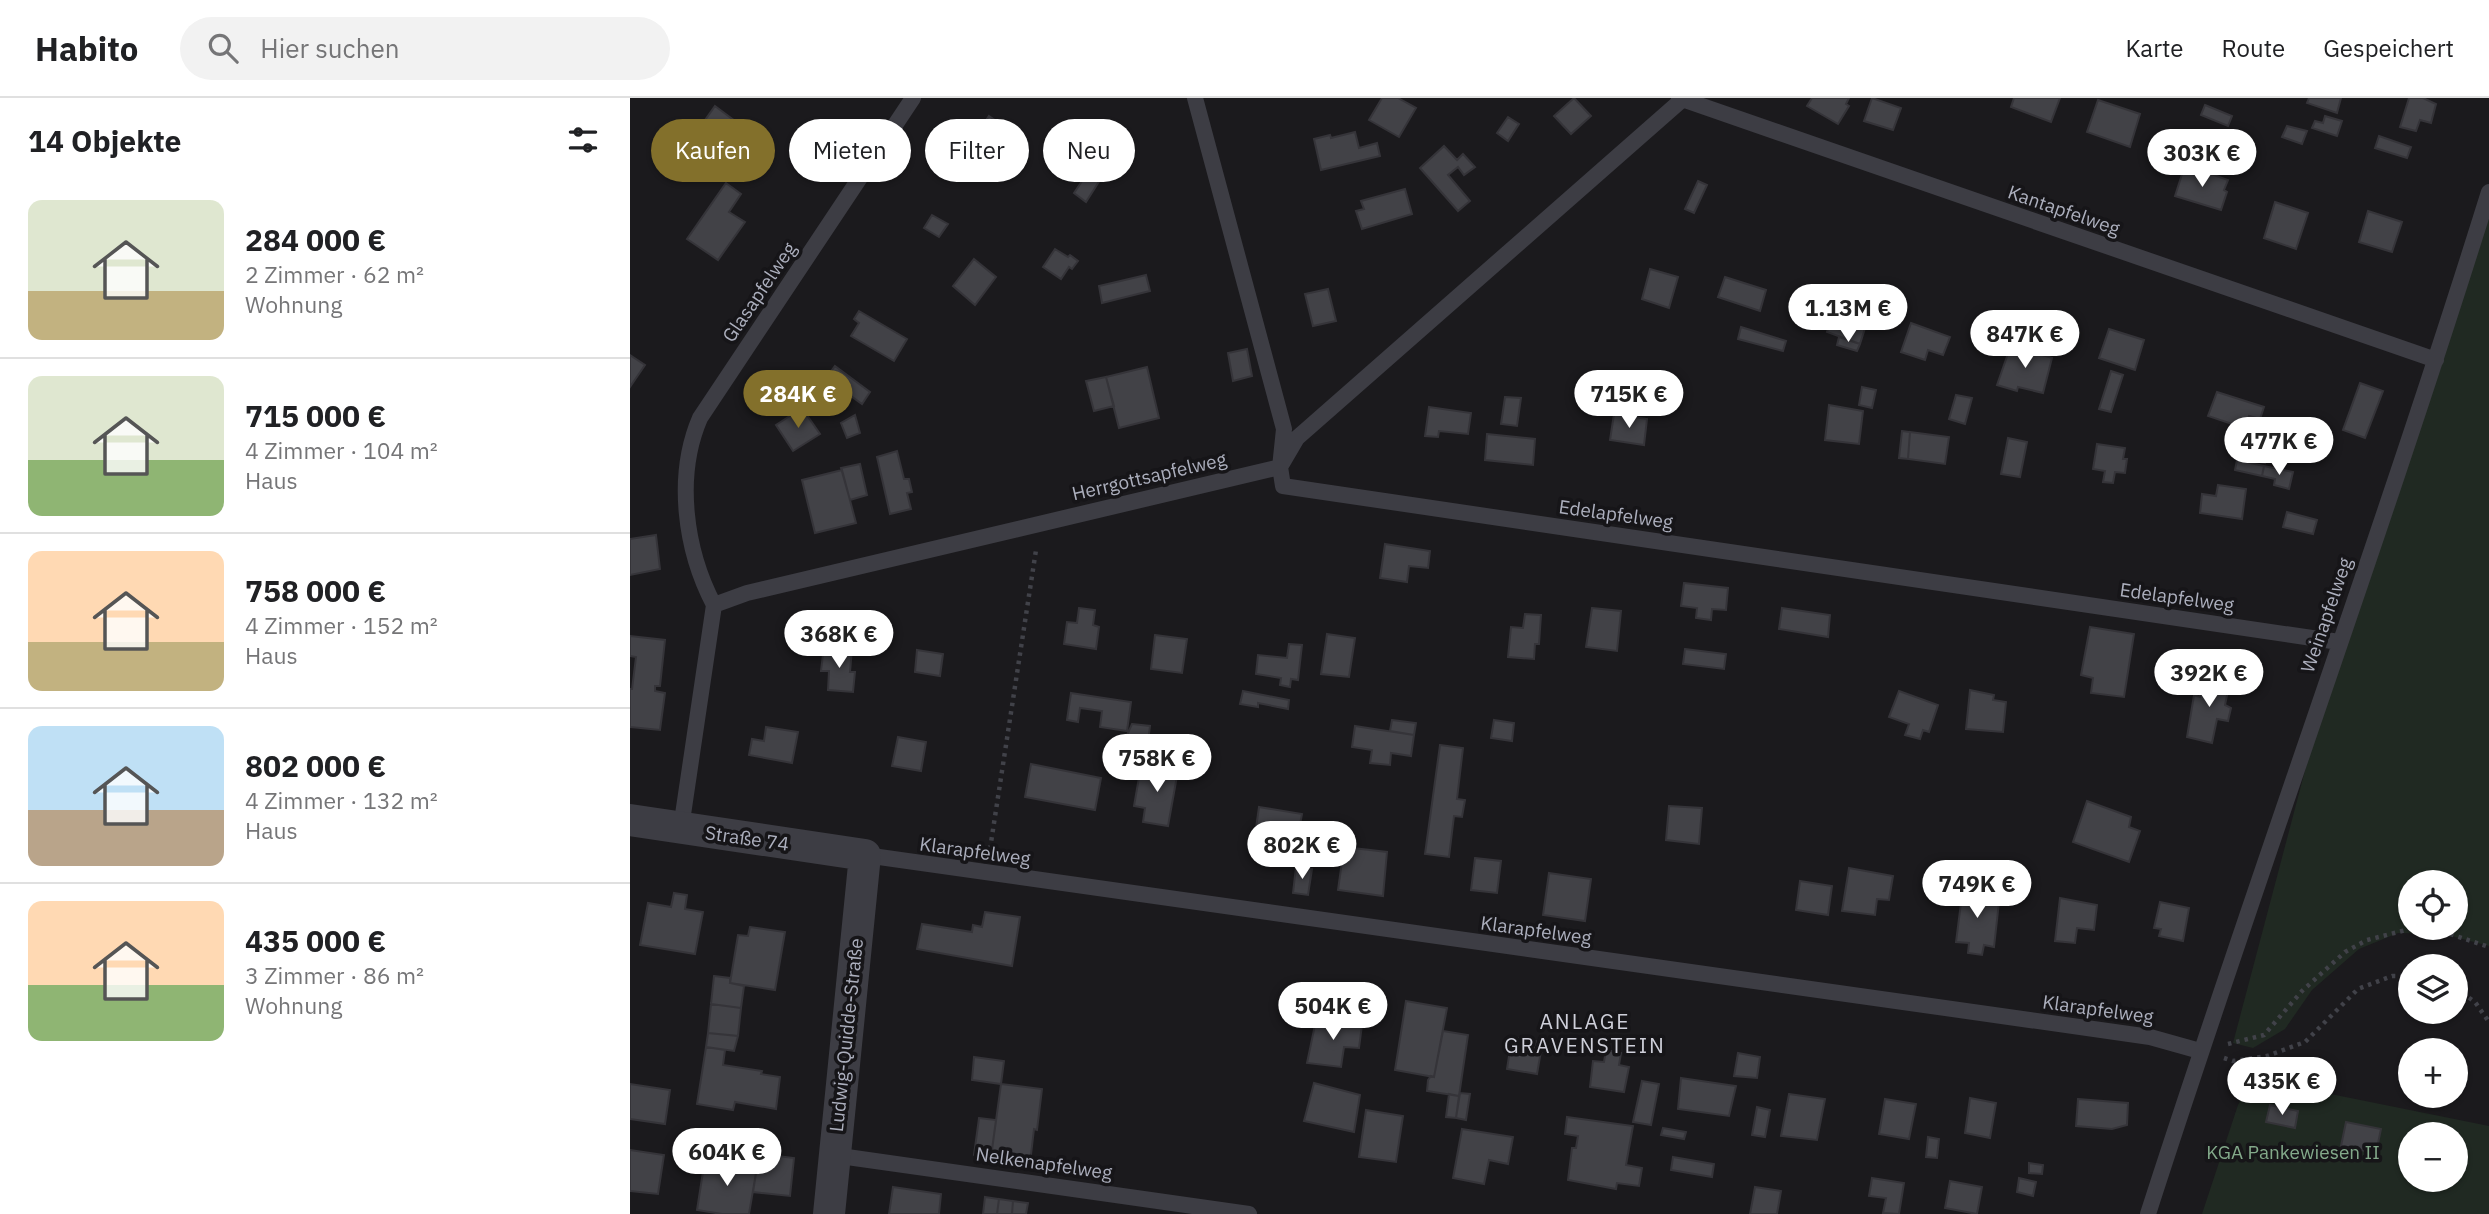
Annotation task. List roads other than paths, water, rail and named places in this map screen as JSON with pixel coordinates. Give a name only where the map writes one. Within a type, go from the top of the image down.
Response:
[{"type":"street","name":"Straße 74","points":[[630,820],[864,855]]},
{"type":"street","name":"Ludwig-Quidde-Straße","points":[[828,1214],[864,855]]},
{"type":"lane","name":"Glasapfelweg","points":[[714,606],[701,580],[687,514],[688,465],[694,432],[700,418],[913,98]]},
{"type":"lane","points":[[1195,98],[1284,429],[1280,467]]},
{"type":"lane","points":[[1280,467],[1297,438],[1682,99]]},
{"type":"lane","name":"Kantapfelweg","points":[[1682,99],[2436,360]]},
{"type":"lane","name":"Weinapfelweg","points":[[2148,1214],[2200,1051],[2436,360],[2489,192]]},
{"type":"lane","name":"Herrgottsapfelweg","points":[[714,606],[747,593],[1280,467]]},
{"type":"lane","name":"Edelapfelweg","points":[[1280,467],[1283,486],[2339,642]]},
{"type":"lane","points":[[681,828],[714,606]]},
{"type":"lane","name":"Klarapfelweg","points":[[864,855],[2150,1037],[2200,1051]]},
{"type":"lane","name":"Nelkenapfelweg","points":[[833,1154],[1250,1214]]},
{"type":"district","name":"ANLAGE GRAVENSTEIN","points":[[1585,1033]]},
{"type":"park label","name":"KGA Pankewiesen II","points":[[2293,1152]]}]
